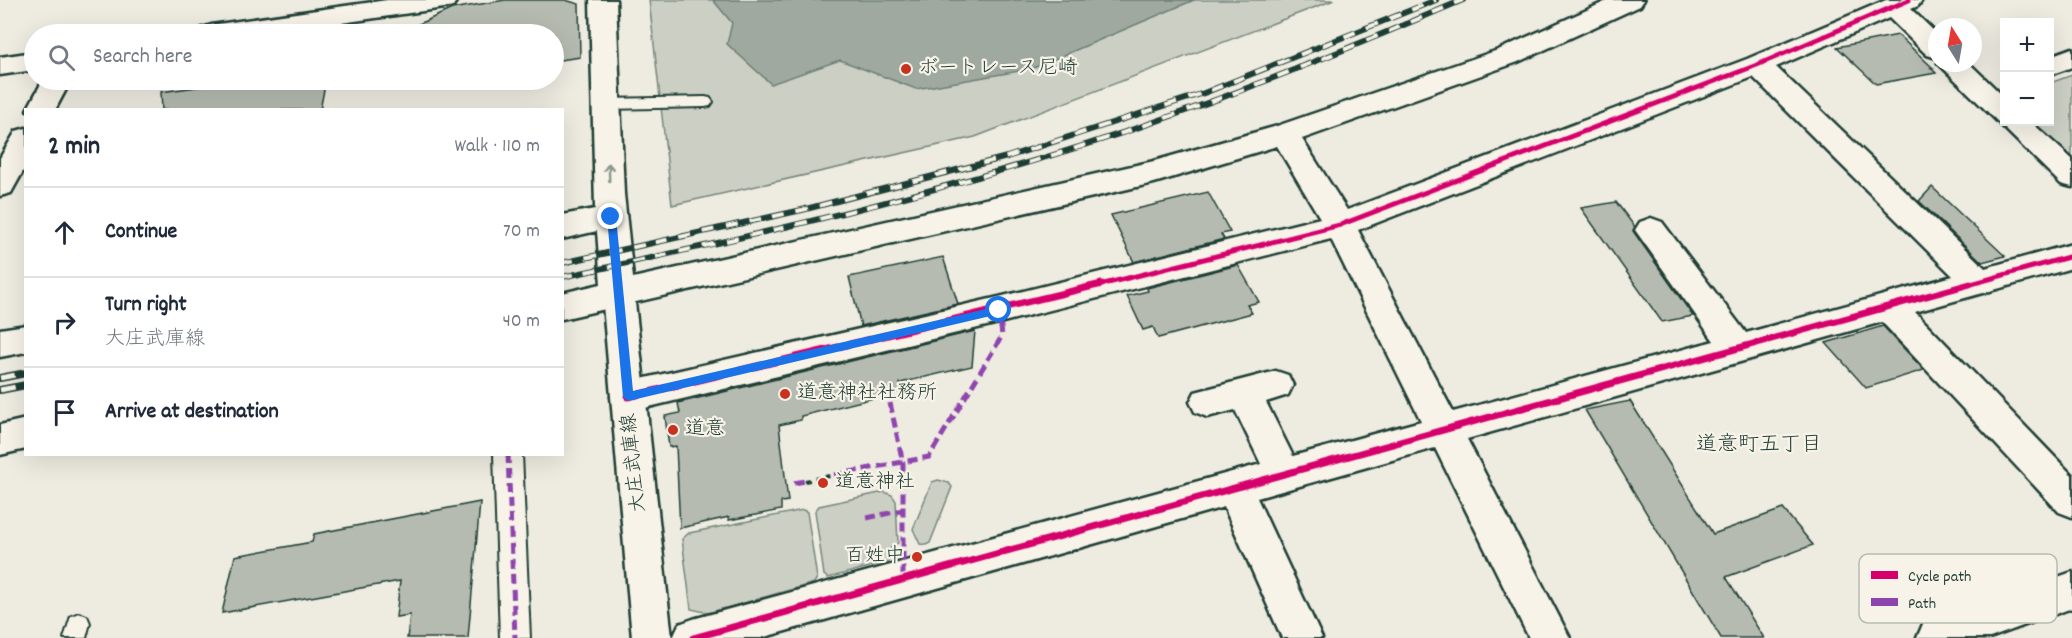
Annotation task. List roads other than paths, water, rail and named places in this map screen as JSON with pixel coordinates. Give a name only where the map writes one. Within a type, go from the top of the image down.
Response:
[{"type":"street","points":[[280,24],[444,0]]},
{"type":"street","name":"大庄武庫線","points":[[603,0],[611,217],[652,638]]},
{"type":"street","points":[[564,306],[1154,172],[1284,134],[1508,56],[1631,0]]},
{"type":"street","points":[[628,397],[999,310],[1340,225],[1757,65],[1901,4],[1928,38]]},
{"type":"street","points":[[2054,64],[2072,57]]},
{"type":"street","points":[[0,66],[24,62]]},
{"type":"street","points":[[1757,65],[1979,282]]},
{"type":"street","points":[[1967,72],[1994,88],[2000,103]]},
{"type":"street","points":[[42,108],[52,90]]},
{"type":"street","points":[[2018,126],[2072,176]]},
{"type":"street","points":[[1284,134],[1340,225],[1550,638]]},
{"type":"street","points":[[0,185],[24,142]]},
{"type":"street","points":[[564,227],[611,217]]},
{"type":"street","points":[[1651,230],[1738,348]]},
{"type":"street","points":[[693,638],[2072,256]]},
{"type":"street","points":[[1889,307],[2072,500]]},
{"type":"street","points":[[0,343],[24,338]]},
{"type":"street","points":[[1207,402],[1260,389],[1284,474]]},
{"type":"street","points":[[0,440],[24,434]]},
{"type":"street","points":[[508,456],[515,638]]},
{"type":"street","points":[[1234,488],[1302,638]]},
{"type":"street","points":[[2057,596],[2072,591]]},
{"type":"street","points":[[1937,638],[1980,623]]},
{"type":"lane","points":[[606,104],[705,102]]},
{"type":"railway","points":[[564,263],[802,210],[1007,157],[1204,93],[1436,0]]},
{"type":"railway","points":[[564,277],[824,218],[1018,166],[1227,96],[1463,0]]},
{"type":"railway","points":[[0,378],[24,373]]},
{"type":"railway","points":[[0,390],[24,385]]},
{"type":"place","name":"ボートレース尼崎","points":[[906,69]]},
{"type":"place","name":"道意神社社務所","points":[[785,394]]},
{"type":"place","name":"道意","points":[[673,430]]},
{"type":"place","name":"道意神社","points":[[823,483]]},
{"type":"place","name":"百姓中","points":[[917,557]]},
{"type":"district","name":"道意町五丁目","points":[[1759,446]]}]
